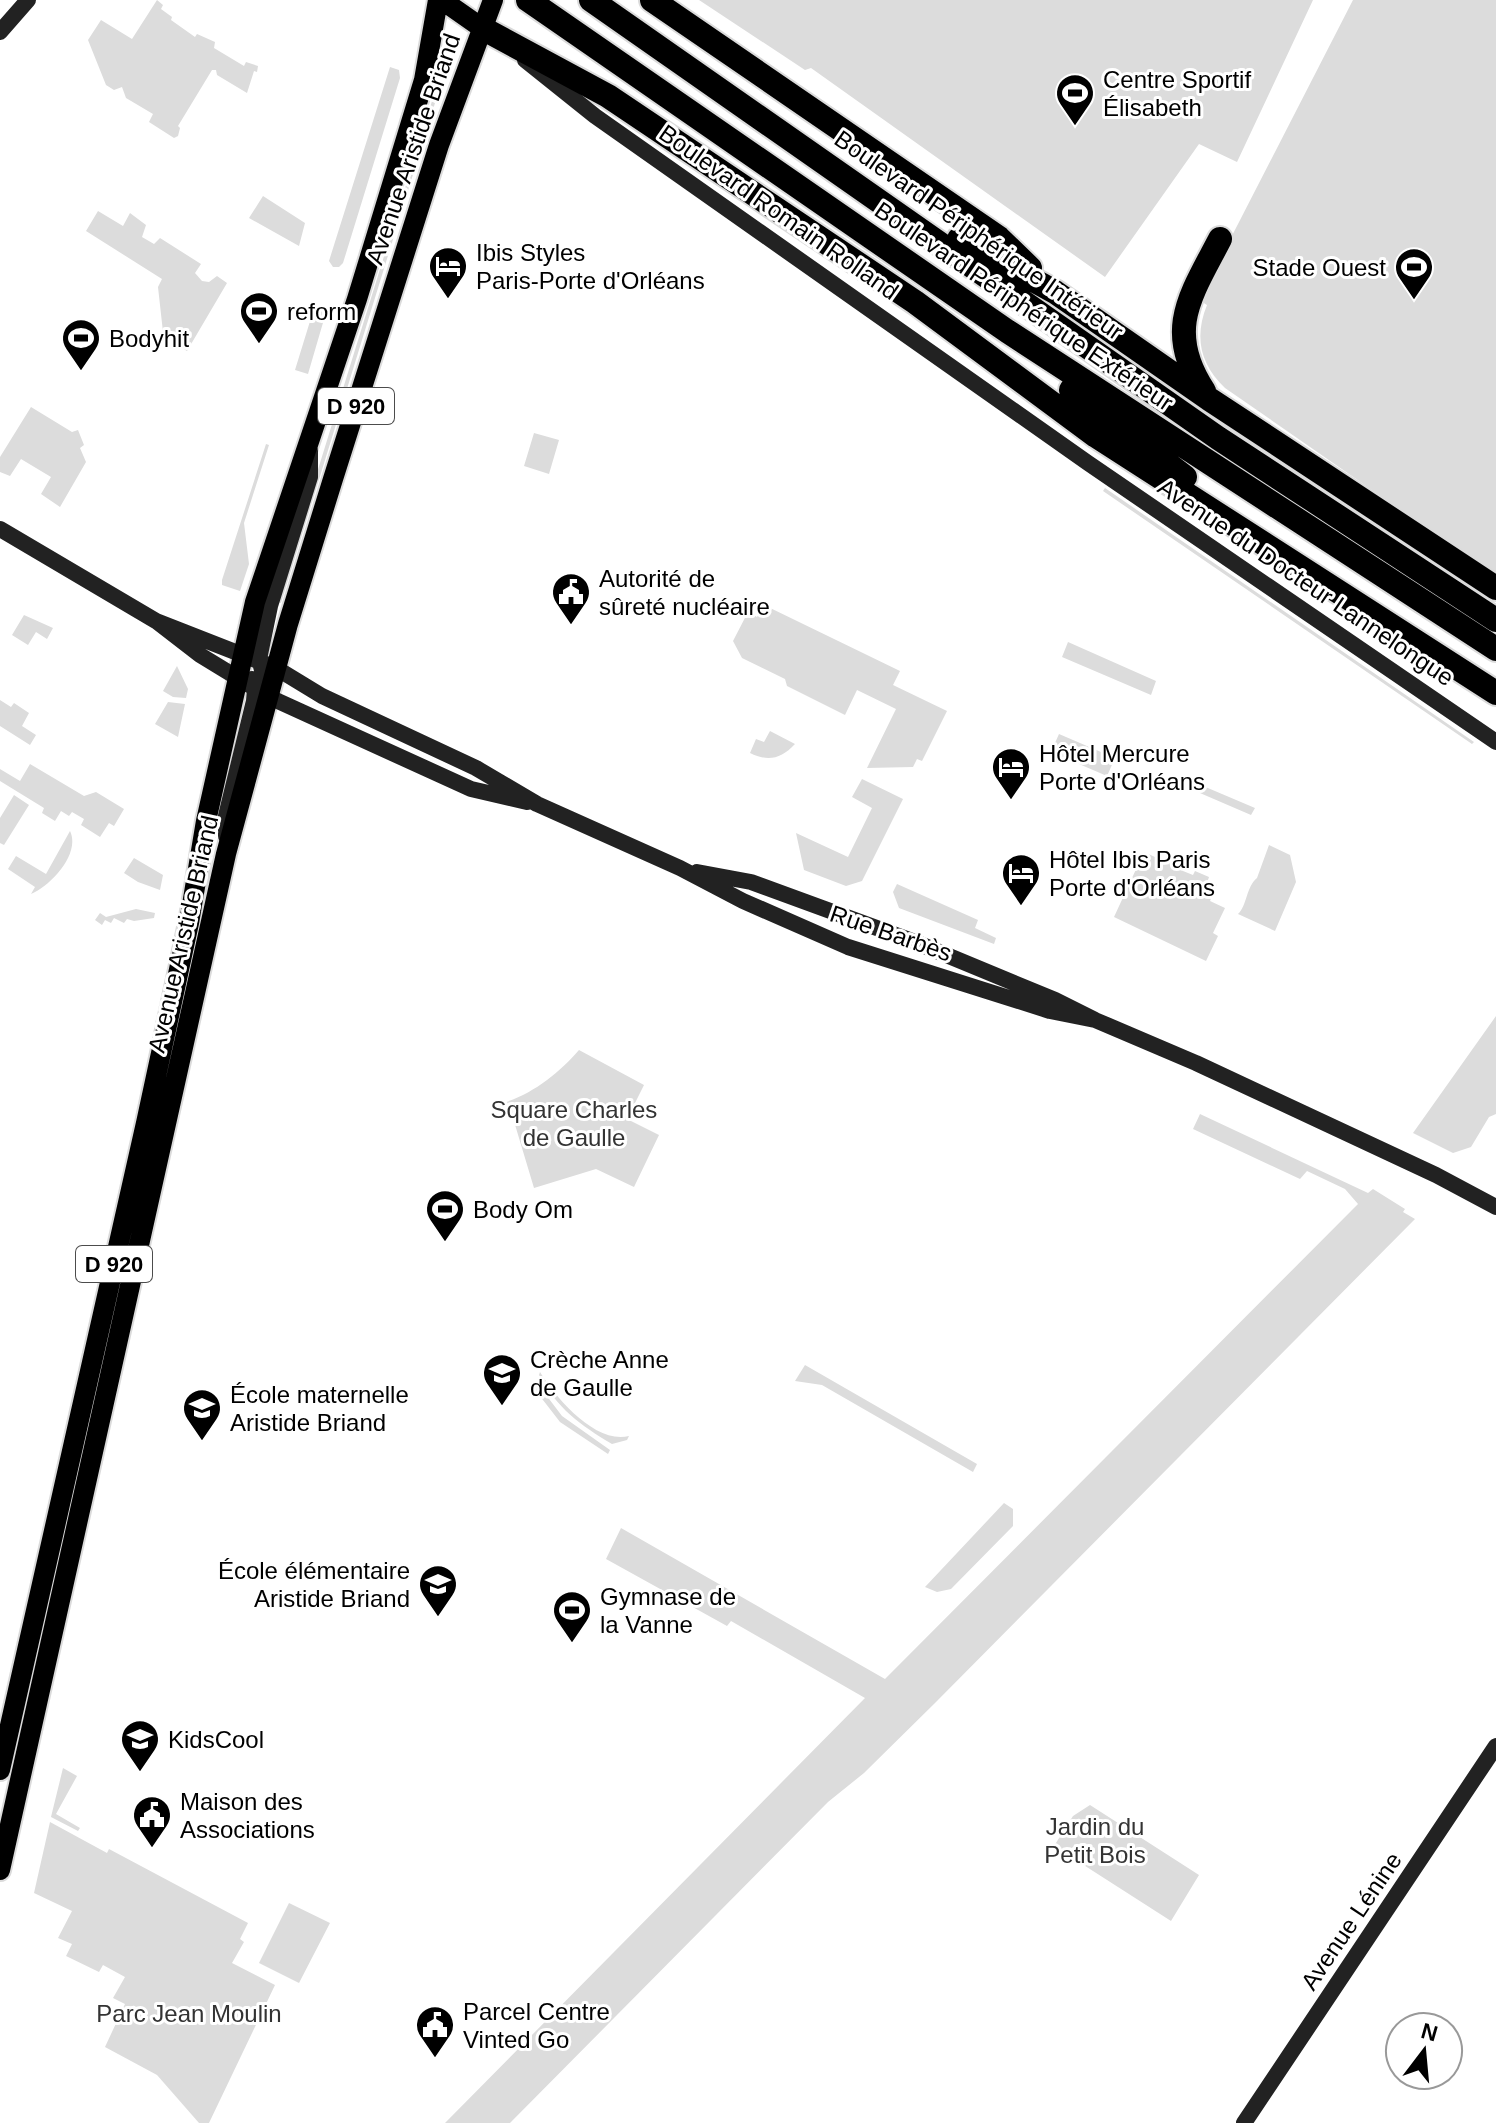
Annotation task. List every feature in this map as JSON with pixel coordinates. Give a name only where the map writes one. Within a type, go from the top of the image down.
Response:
[{"type":"highway","name":"Boulevard Périphérique Extérieur","points":[[528,0],[1007,331],[1496,649]]},
{"type":"highway","name":"Boulevard Périphérique Intérieur","points":[[591,0],[1218,438],[1496,620]]},
{"type":"highway","points":[[652,0],[999,238],[1055,292]]},
{"type":"highway","points":[[482,28],[608,96],[915,302],[1096,436],[1496,693]]},
{"type":"highway","points":[[852,181],[1055,292],[1209,399],[1496,588]]},
{"type":"highway","points":[[1209,399],[1193,375],[1182,337],[1192,293],[1220,239]]},
{"type":"highway","points":[[1007,331],[1080,398],[1343,596]]},
{"type":"main road","points":[[0,32],[28,0]]},
{"type":"main road","name":"Boulevard Romain Rolland","points":[[440,0],[482,28],[595,116],[1088,463]]},
{"type":"main road","name":"Avenue Aristide Briand","points":[[0,1770],[146,1123],[189,923],[212,792],[254,688],[259,660],[255,602],[357,299],[424,80],[440,0]]},
{"type":"main road","name":"D 920","points":[[482,28],[493,0]]},
{"type":"main road","name":"Avenue Aristide Briand","points":[[0,1870],[226,854],[259,660],[482,28]]},
{"type":"main road","name":"Avenue du Docteur Lannelongue","points":[[1088,463],[1496,742]]},
{"type":"main road","points":[[0,529],[156,621]]},
{"type":"main road","name":"Rue Barbès","points":[[156,621],[259,660],[322,696],[489,775],[537,804],[848,947],[1050,1011],[1095,1020]]},
{"type":"main road","name":"Rue Barbès","points":[[156,621],[200,655],[254,688],[471,789],[537,804]]},
{"type":"main road","name":"Rue Barbès","points":[[680,868],[751,882],[915,942],[1055,1000],[1396,1157],[1496,1207]]},
{"type":"main road","name":"Avenue Lénine","points":[[1244,2123],[1496,1746]]},
{"type":"green space","points":[[157,0],[163,5],[161,9],[172,17],[171,20],[195,37],[197,34],[215,42],[214,48],[244,66],[246,62],[258,66],[247,93],[212,70],[178,126],[178,136],[174,138],[149,122],[153,114],[126,98],[122,87],[114,90],[106,85],[88,40],[101,20],[132,39]]},
{"type":"green space","name":"Centre Sportif Élisabeth","points":[[699,0],[1313,0],[1237,162],[1199,144],[1105,277],[811,68],[805,70]]},
{"type":"green space","points":[[1353,0],[1496,0],[1496,576],[1225,388],[1210,369],[1202,350],[1201,328],[1207,305],[1199,300]]},
{"type":"green space","points":[[390,67],[399,70],[400,78],[343,263],[333,267],[329,261]]},
{"type":"green space","points":[[432,101],[435,103],[281,603],[277,602]]},
{"type":"green space","points":[[263,196],[305,223],[299,246],[249,218]]},
{"type":"green space","points":[[98,211],[123,226],[130,213],[146,225],[142,237],[154,244],[160,238],[201,264],[195,273],[202,281],[209,282],[217,276],[227,283],[187,351],[161,335],[158,287],[162,279],[86,231]]},
{"type":"green space","points":[[315,305],[327,309],[308,374],[295,370]]},
{"type":"green space","points":[[31,407],[72,432],[78,430],[84,445],[80,448],[86,462],[60,507],[41,494],[51,477],[21,459],[10,476],[0,472],[0,457]]},
{"type":"green space","points":[[534,433],[559,440],[549,474],[524,466]]},
{"type":"green space","points":[[266,444],[269,445],[244,523],[249,564],[240,591],[222,585],[222,580]]},
{"type":"green space","points":[[1105,488],[1474,742],[1472,744],[1103,491]]},
{"type":"green space","points":[[764,605],[900,671],[893,685],[947,711],[922,761],[917,759],[913,767],[867,768],[896,709],[857,690],[845,715],[787,686],[785,679],[742,658],[733,641],[748,612],[757,617]]},
{"type":"green space","points":[[24,615],[53,628],[47,639],[36,632],[28,645],[12,635]]},
{"type":"green space","points":[[1068,642],[1156,681],[1151,695],[1062,657]]},
{"type":"green space","points":[[177,666],[188,689],[186,698],[173,697],[163,691]]},
{"type":"green space","points":[[0,700],[11,707],[14,703],[29,713],[22,726],[36,735],[30,745],[0,726]]},
{"type":"green space","points":[[168,702],[185,704],[178,737],[155,724]]},
{"type":"green space","points":[[770,731],[795,744],[774,758],[750,753],[756,739],[764,742]]},
{"type":"green space","points":[[1059,734],[1115,758],[1107,776],[1051,752]]},
{"type":"green space","points":[[30,764],[84,796],[96,792],[124,809],[114,826],[109,823],[100,837],[81,825],[84,819],[72,812],[69,816],[61,811],[55,821],[42,813],[44,808],[0,781],[0,769],[20,781]]},
{"type":"green space","points":[[862,779],[903,799],[862,881],[846,886],[804,870],[796,833],[848,857],[872,808],[852,797]]},
{"type":"green space","points":[[1189,780],[1255,808],[1251,815],[1186,787]]},
{"type":"green space","points":[[14,795],[29,805],[4,845],[0,843],[0,818]]},
{"type":"green space","points":[[70,831],[72,840],[68,859],[55,877],[31,894],[35,887],[8,869],[16,856],[46,874]]},
{"type":"green space","points":[[1269,845],[1290,855],[1296,882],[1275,931],[1238,914],[1257,878]]},
{"type":"green space","points":[[1144,852],[1155,857],[1157,853],[1163,855],[1162,860],[1193,875],[1195,871],[1209,877],[1208,880],[1217,885],[1210,901],[1225,908],[1213,933],[1218,936],[1206,961],[1114,917]]},
{"type":"green space","points":[[134,858],[163,875],[160,890],[124,873]]},
{"type":"green space","points":[[897,884],[978,920],[975,928],[996,938],[994,944],[899,908],[893,892]]},
{"type":"green space","points":[[136,909],[155,913],[154,918],[127,919],[124,923],[114,918],[111,923],[105,920],[102,925],[95,920],[100,913],[106,917]]},
{"type":"green space","points":[[1496,1016],[1496,1114],[1489,1117],[1471,1147],[1453,1153],[1413,1133]]},
{"type":"green space","name":"Square Charles de Gaulle","points":[[579,1050],[644,1085],[627,1119],[659,1135],[634,1187],[596,1169],[534,1188],[506,1102],[546,1081]]},
{"type":"green space","points":[[1200,1114],[1368,1193],[1373,1189],[1415,1219],[935,1703],[864,1773],[828,1802],[510,2123],[445,2123],[865,1698],[731,1621],[727,1626],[606,1559],[621,1528],[885,1679],[1358,1204],[1345,1189],[1307,1171],[1300,1179],[1193,1129]]},
{"type":"green space","points":[[805,1365],[977,1464],[973,1472],[822,1385],[795,1381]]},
{"type":"green space","points":[[540,1372],[578,1417],[603,1433],[616,1437],[629,1436],[627,1440],[612,1444],[580,1423],[554,1397]]},
{"type":"green space","points":[[537,1383],[562,1416],[610,1450],[608,1454],[560,1422],[536,1391]]},
{"type":"green space","points":[[1004,1503],[1013,1509],[1013,1526],[951,1589],[937,1592],[925,1587]]},
{"type":"green space","points":[[63,1768],[77,1776],[56,1814],[80,1828],[78,1831],[51,1817]]},
{"type":"green space","name":"Jardin du Petit Bois","points":[[1090,1805],[1199,1875],[1171,1921],[1054,1846],[1073,1816]]},
{"type":"green space","name":"Parc Jean Moulin","points":[[50,1822],[107,1853],[109,1849],[248,1923],[240,1939],[244,1942],[232,1963],[275,1985],[209,2123],[199,2123],[157,2075],[105,2047],[125,2004],[113,1998],[125,1977],[103,1965],[99,1972],[66,1956],[72,1944],[58,1938],[72,1911],[34,1893]]},
{"type":"green space","points":[[289,1903],[330,1923],[299,1983],[259,1963]]},
{"type":"place","name":"Centre Sportif Élisabeth","points":[[1075,127]]},
{"type":"place","name":"Ibis Styles Paris-Porte d'Orléans","points":[[448,300]]},
{"type":"place","name":"Stade Ouest","points":[[1414,301]]},
{"type":"place","name":"reform","points":[[259,345]]},
{"type":"place","name":"Bodyhit","points":[[81,372]]},
{"type":"place","name":"Autorité de sûreté nucléaire","points":[[571,626]]},
{"type":"place","name":"Hôtel Mercure Porte d'Orléans","points":[[1011,801]]},
{"type":"place","name":"Hôtel Ibis Paris Porte d'Orléans","points":[[1021,907]]},
{"type":"place","name":"Body Om","points":[[445,1243]]},
{"type":"place","name":"Crèche Anne de Gaulle","points":[[502,1407]]},
{"type":"place","name":"École maternelle Aristide Briand","points":[[202,1442]]},
{"type":"place","name":"École élémentaire Aristide Briand","points":[[438,1618]]},
{"type":"place","name":"Gymnase de la Vanne","points":[[572,1644]]},
{"type":"place","name":"KidsCool","points":[[140,1773]]},
{"type":"place","name":"Maison des Associations","points":[[152,1849]]},
{"type":"place","name":"Parcel Centre Vinted Go","points":[[435,2059]]}]
